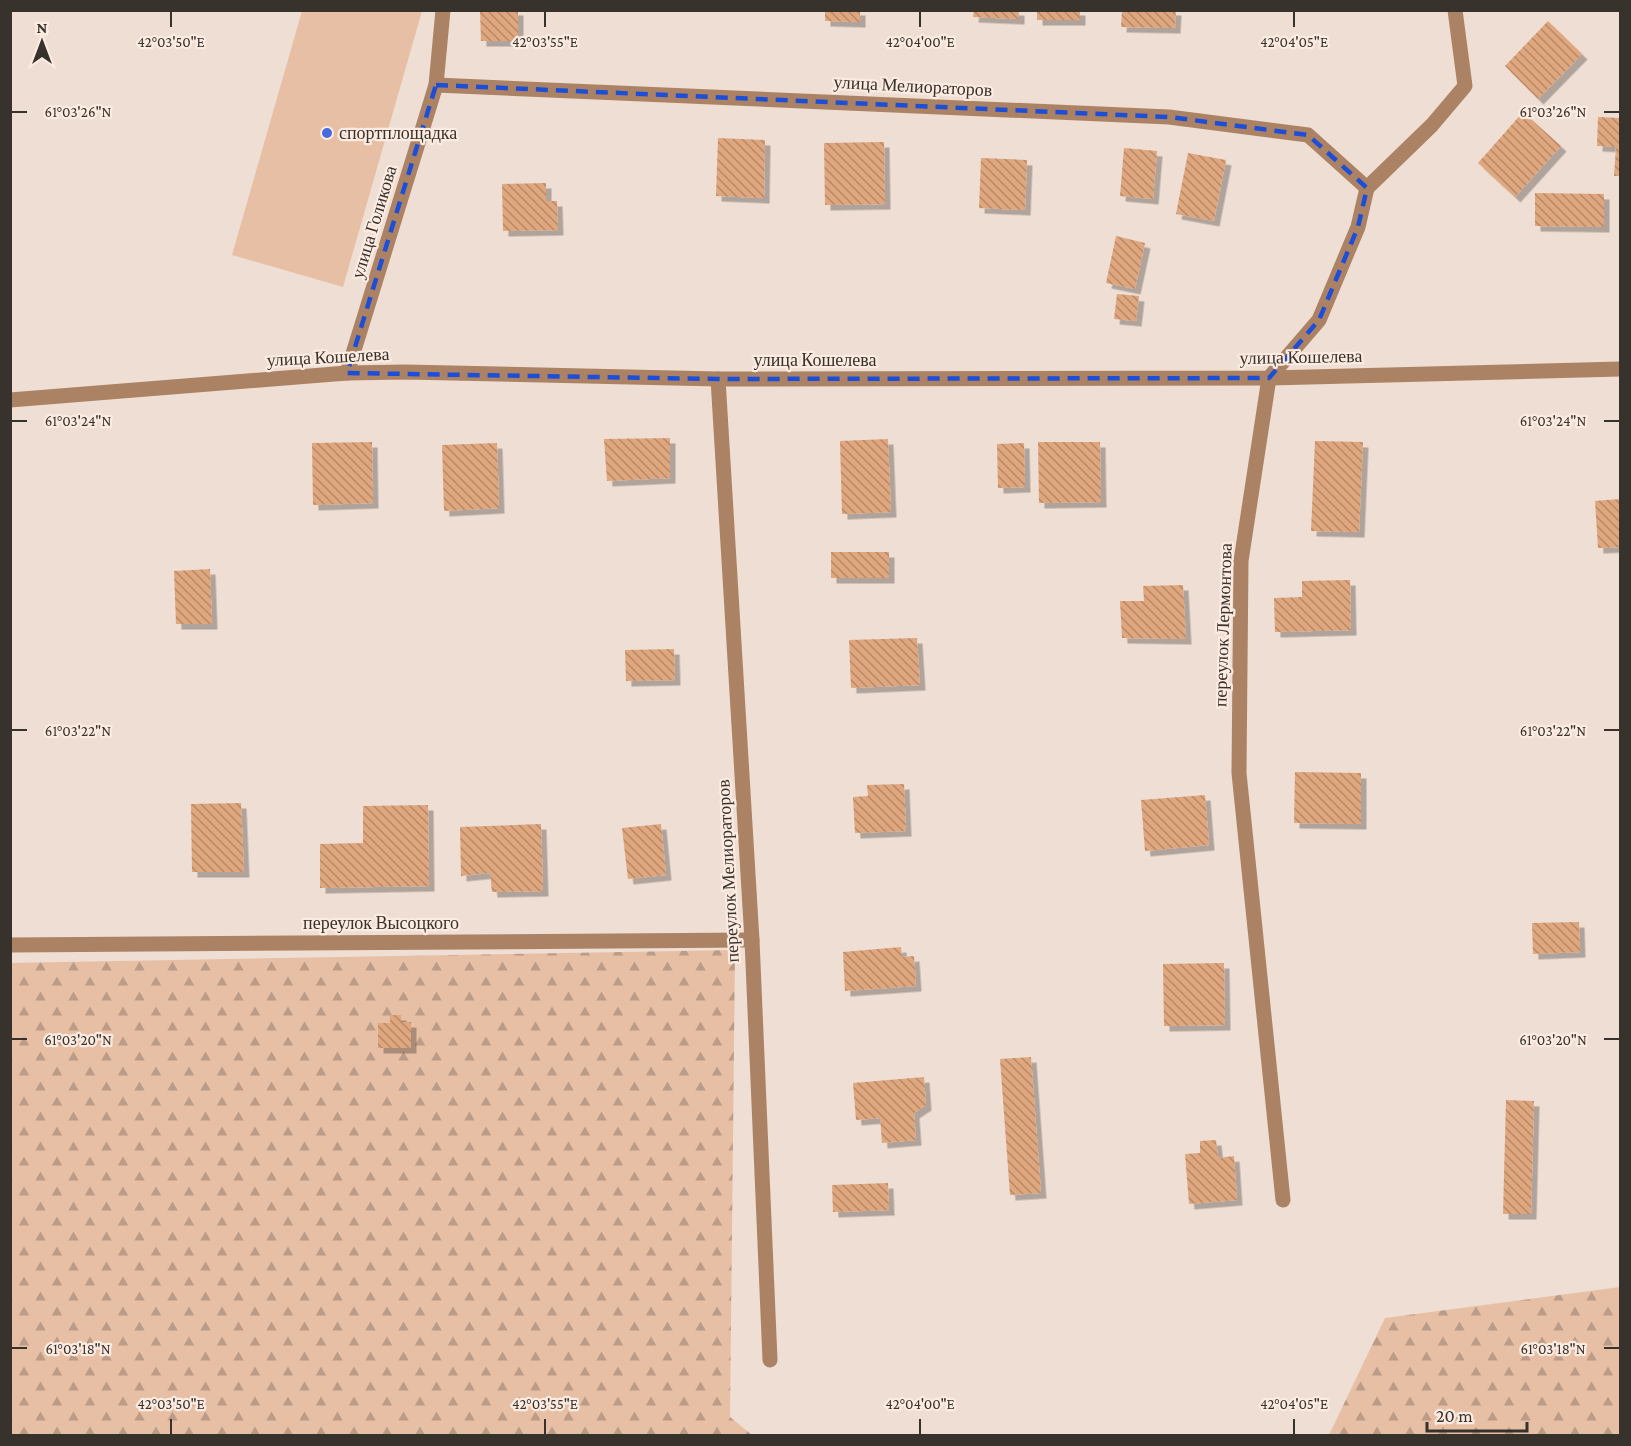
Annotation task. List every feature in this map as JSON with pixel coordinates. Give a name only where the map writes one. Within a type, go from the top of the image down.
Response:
[{"type":"street","name":"улица Голикова","points":[[347,373],[436,84],[443,10]]},
{"type":"street","points":[[1269,378],[1319,320],[1358,227],[1366,188],[1432,124],[1465,86],[1455,10]]},
{"type":"street","name":"улица Мелиораторов","points":[[436,84],[1169,117],[1308,135],[1366,188]]},
{"type":"street","name":"улица Кошелева","points":[[10,400],[347,373],[406,372],[718,379],[1269,378],[1620,369]]},
{"type":"street","name":"переулок Лермонтова","points":[[1269,378],[1241,561],[1239,773],[1283,1200]]},
{"type":"street","name":"переулок Мелиораторов","points":[[718,379],[752,939],[770,1360]]},
{"type":"street","name":"переулок Высоцкого","points":[[10,945],[752,939]]},
{"type":"highlighted area","points":[[436,85],[1169,117],[1308,135],[1367,188],[1358,227],[1319,320],[1269,378],[718,379],[347,373]]},
{"type":"green space","name":"спортплощадка","points":[[302,11],[422,11],[343,287],[232,255]]},
{"type":"green space","points":[[735,950],[730,1417],[752,1435],[11,1435],[10,963]]},
{"type":"green space","points":[[1620,1287],[1620,1435],[1329,1435],[1385,1318]]},
{"type":"building","points":[[480,10],[518,10],[518,41],[481,41]]},
{"type":"building","points":[[825,10],[860,10],[860,22],[825,21]]},
{"type":"building","points":[[974,10],[1019,10],[1019,19],[973,17]]},
{"type":"building","points":[[1037,10],[1080,10],[1080,20],[1037,20]]},
{"type":"building","points":[[1122,10],[1176,10],[1175,28],[1121,27]]},
{"type":"building","points":[[1548,21],[1582,54],[1538,99],[1505,66]]},
{"type":"building","points":[[1523,112],[1561,146],[1515,197],[1478,163]]},
{"type":"building","points":[[1598,117],[1620,118],[1620,176],[1614,176],[1616,147],[1597,146]]},
{"type":"building","points":[[718,138],[765,140],[764,198],[716,196]]},
{"type":"building","points":[[884,142],[885,204],[825,205],[824,143]]},
{"type":"building","points":[[1124,148],[1157,151],[1153,199],[1120,196]]},
{"type":"building","points":[[1188,153],[1226,160],[1214,221],[1176,214]]},
{"type":"building","points":[[981,158],[1027,160],[1025,210],[979,208]]},
{"type":"building","points":[[546,183],[546,201],[557,201],[558,230],[503,231],[502,184]]},
{"type":"building","points":[[1535,193],[1604,194],[1604,227],[1535,226]]},
{"type":"building","points":[[1116,236],[1145,243],[1135,289],[1106,283]]},
{"type":"building","points":[[1117,294],[1139,296],[1136,321],[1114,319]]},
{"type":"building","points":[[670,438],[670,478],[607,481],[604,439]]},
{"type":"building","points":[[888,439],[891,512],[842,514],[840,441]]},
{"type":"building","points":[[1315,441],[1363,442],[1359,532],[1311,531]]},
{"type":"building","points":[[372,442],[373,503],[313,505],[312,443]]},
{"type":"building","points":[[1038,442],[1100,442],[1101,502],[1039,503]]},
{"type":"building","points":[[497,443],[499,508],[444,511],[442,445]]},
{"type":"building","points":[[1024,443],[1025,487],[998,488],[997,444]]},
{"type":"building","points":[[1620,499],[1620,547],[1598,548],[1595,501]]},
{"type":"building","points":[[831,552],[889,552],[889,578],[831,578]]},
{"type":"building","points":[[210,569],[212,624],[176,624],[174,571]]},
{"type":"building","points":[[1350,580],[1351,630],[1275,632],[1274,598],[1302,597],[1302,581]]},
{"type":"building","points":[[1183,585],[1186,639],[1122,638],[1120,601],[1144,601],[1143,586]]},
{"type":"building","points":[[917,638],[920,685],[851,688],[849,640]]},
{"type":"building","points":[[674,649],[675,680],[626,681],[625,650]]},
{"type":"building","points":[[1295,772],[1361,773],[1361,824],[1294,823]]},
{"type":"building","points":[[904,784],[906,831],[855,833],[853,797],[868,796],[867,785]]},
{"type":"building","points":[[1205,795],[1209,845],[1145,851],[1141,800]]},
{"type":"building","points":[[241,803],[244,872],[192,872],[191,804]]},
{"type":"building","points":[[428,805],[429,886],[320,888],[320,844],[363,843],[363,806]]},
{"type":"building","points":[[541,824],[543,891],[492,892],[490,873],[461,876],[460,827]]},
{"type":"building","points":[[661,824],[666,875],[628,879],[622,828]]},
{"type":"building","points":[[1579,922],[1580,952],[1533,954],[1532,923]]},
{"type":"building","points":[[901,947],[902,957],[914,956],[916,986],[845,991],[843,952]]},
{"type":"building","points":[[1224,963],[1225,1025],[1164,1026],[1163,964]]},
{"type":"building","points":[[390,1015],[401,1015],[401,1022],[411,1022],[411,1048],[378,1048],[378,1023],[390,1023]]},
{"type":"building","points":[[1031,1057],[1041,1193],[1010,1195],[1000,1059]]},
{"type":"building","points":[[924,1077],[926,1105],[914,1113],[916,1140],[882,1143],[880,1118],[856,1120],[853,1083]]},
{"type":"building","points":[[1506,1100],[1534,1101],[1531,1214],[1503,1214]]},
{"type":"building","points":[[1216,1140],[1218,1158],[1234,1156],[1237,1200],[1189,1204],[1185,1154],[1200,1153],[1200,1141]]},
{"type":"building","points":[[888,1183],[889,1210],[833,1212],[832,1185]]},
{"type":"place","name":"спортплощадка","points":[[327,133]]}]
